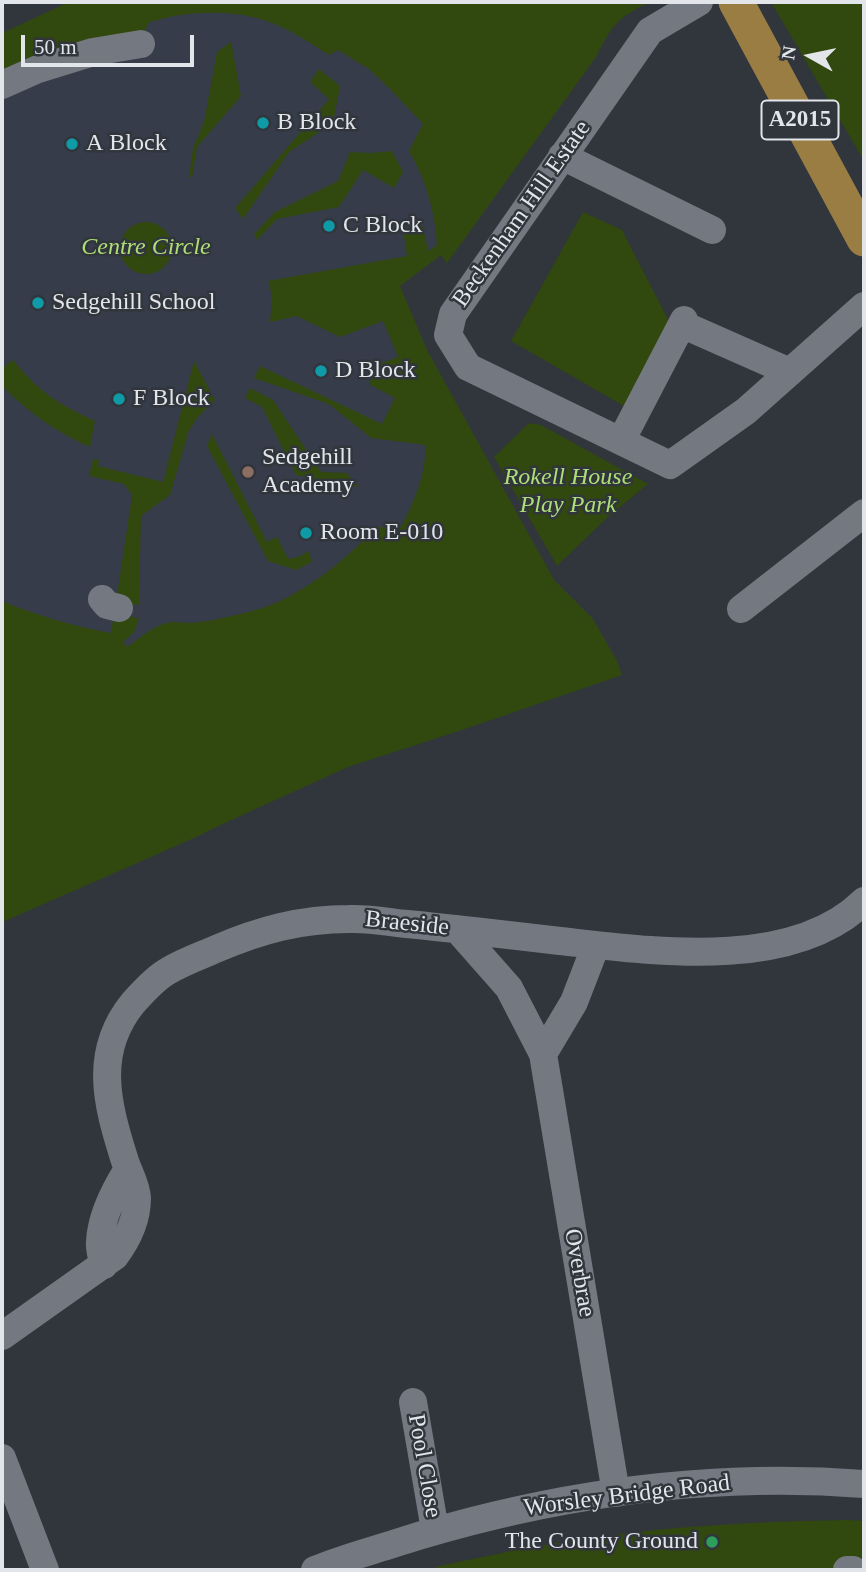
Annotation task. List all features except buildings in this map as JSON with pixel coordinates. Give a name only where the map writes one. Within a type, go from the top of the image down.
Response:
[{"type":"main road","name":"A2015","points":[[736,2],[864,239]]},
{"type":"street","name":"Beckenham Hill Estate","points":[[699,2],[650,31],[453,314],[448,335],[468,368],[670,465],[746,411],[864,306]]},
{"type":"street","points":[[2,85],[38,69],[93,51],[141,44]]},
{"type":"street","points":[[562,156],[712,230]]},
{"type":"street","points":[[621,441],[686,324],[790,372]]},
{"type":"street","points":[[741,609],[864,513]]},
{"type":"street","name":"Braeside","points":[[2,1336],[104,1265],[99,1244],[106,1213],[115,1188],[128,1169],[107,1093],[108,1060],[116,1027],[134,1002],[166,972],[243,938],[292,923],[351,919],[659,951],[742,950],[789,942],[826,927],[864,901]]},
{"type":"street","name":"Overbrae","points":[[457,929],[509,988],[543,1054],[616,1493]]},
{"type":"street","points":[[543,1054],[574,1002],[596,944]]},
{"type":"street","name":"Pool Close","points":[[413,1402],[435,1530]]},
{"type":"street","points":[[2,1458],[45,1570]]},
{"type":"street","name":"Worsley Bridge Road","points":[[315,1570],[435,1530],[532,1506],[704,1483],[830,1481],[864,1484]]},
{"type":"shaded area","name":"Sedgehill Academy","points":[[69,2],[650,2],[628,12],[611,28],[596,57],[447,263],[441,255],[400,286],[427,350],[554,580],[593,619],[622,675],[348,767],[2,924],[2,33]]},
{"type":"green space","points":[[69,2],[650,2],[630,13],[612,29],[596,57],[447,263],[441,255],[400,286],[427,350],[554,580],[593,619],[622,675],[348,767],[2,924],[2,601],[56,620],[111,633],[114,614],[139,618],[134,632],[123,642],[127,647],[160,625],[210,621],[278,602],[318,579],[356,548],[375,526],[399,530],[418,489],[426,445],[371,438],[329,404],[254,378],[260,366],[382,424],[395,398],[369,384],[374,366],[398,357],[383,321],[340,337],[297,316],[270,322],[272,296],[268,281],[407,256],[403,229],[423,226],[428,251],[437,245],[429,196],[409,151],[423,124],[369,69],[338,50],[329,55],[279,26],[261,19],[227,13],[181,15],[149,22],[145,30],[146,36],[2,71],[2,33]]},
{"type":"green space","points":[[771,2],[864,2],[864,161]]},
{"type":"green space","points":[[231,42],[241,96],[197,147],[192,178],[189,177],[193,148],[204,122],[217,52]]},
{"type":"green space","points":[[319,69],[340,86],[333,123],[289,152],[243,219],[235,208],[329,99],[310,82]]},
{"type":"green space","points":[[392,151],[403,172],[394,188],[363,170],[339,207],[277,219],[257,240],[254,234],[275,212],[338,181],[350,152]]},
{"type":"green space","points":[[583,212],[622,230],[676,335],[629,409],[511,341]]},
{"type":"green space","name":"Centre Circle","points":[[146,222],[156,224],[164,230],[170,238],[170,258],[164,266],[156,272],[146,274],[136,272],[128,266],[122,258],[120,248],[122,238],[128,230],[136,224]]},
{"type":"green space","points":[[13,360],[50,396],[95,421],[90,447],[43,421],[2,386],[2,368]]},
{"type":"green space","points":[[194,361],[215,400],[189,430],[170,495],[141,516],[139,605],[116,602],[132,495],[124,484],[89,476],[93,459],[99,460],[98,466],[163,482]]},
{"type":"green space","points":[[250,388],[273,400],[321,472],[347,473],[359,487],[296,475],[262,407],[245,398]]},
{"type":"green space","name":"Rokell House Play Park","points":[[529,423],[541,425],[648,484],[609,516],[557,566],[494,457]]},
{"type":"green space","points":[[212,434],[267,542],[277,537],[288,559],[309,551],[312,562],[296,570],[268,561],[207,446]]},
{"type":"green space","name":"The County Ground","points":[[864,1521],[864,1570],[426,1570],[532,1547],[622,1534],[711,1525]]},
{"type":"place","name":"B Block","points":[[263,123]]},
{"type":"place","name":"A Block","points":[[72,144]]},
{"type":"place","name":"C Block","points":[[329,226]]},
{"type":"place","name":"Sedgehill School","points":[[38,303]]},
{"type":"place","name":"D Block","points":[[321,371]]},
{"type":"place","name":"F Block","points":[[119,399]]},
{"type":"place","name":"Sedgehill Academy","points":[[248,472]]},
{"type":"place","name":"Room E-010","points":[[306,533]]},
{"type":"place","name":"The County Ground","points":[[712,1542]]}]
